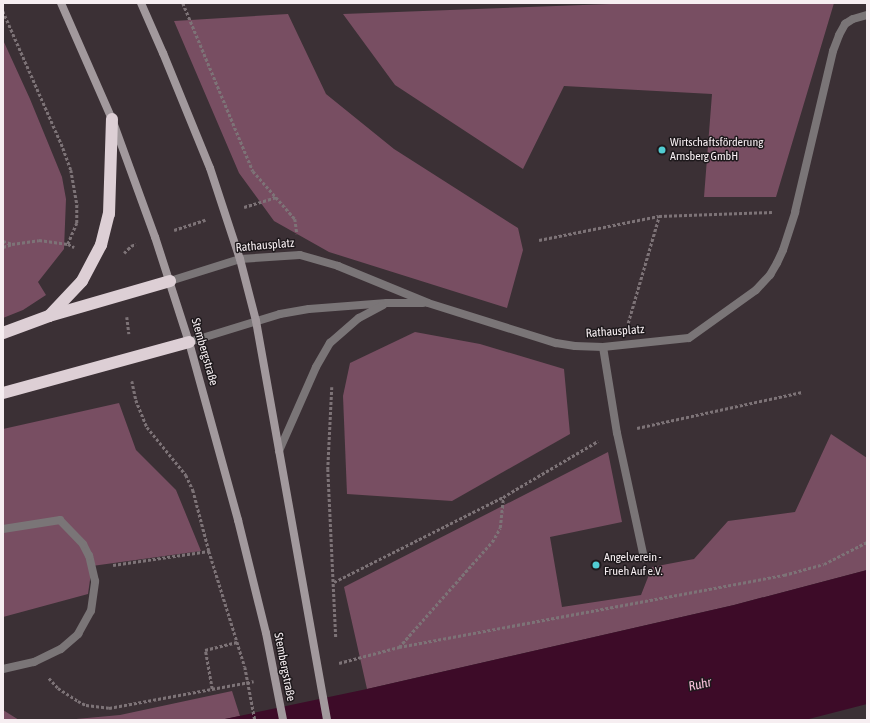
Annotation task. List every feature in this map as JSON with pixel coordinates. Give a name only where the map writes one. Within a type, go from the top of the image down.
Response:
[{"type":"highway","points":[[49,316],[82,281],[101,245],[109,214],[112,119]]},
{"type":"highway","points":[[3,333],[49,316],[170,281]]},
{"type":"highway","points":[[3,392],[189,342]]},
{"type":"main road","name":"Stembergstraße","points":[[61,3],[112,119],[155,237],[189,342],[238,520],[271,661],[283,720]]},
{"type":"main road","points":[[140,3],[163,53],[210,168],[240,259],[256,322],[327,720]]},
{"type":"street","points":[[795,212],[833,51],[845,24],[853,19],[867,15]]},
{"type":"street","name":"Rathausplatz","points":[[170,281],[240,259],[300,255],[338,266],[428,303],[556,343],[575,346],[603,347],[689,338],[756,290],[770,275],[784,250],[795,212]]},
{"type":"street","name":"Rathausplatz","points":[[189,342],[280,314],[309,309],[428,303]]},
{"type":"street","name":"Rathausplatz","points":[[279,451],[316,367],[330,343],[359,318],[387,304]]},
{"type":"street","points":[[603,347],[617,433],[644,558]]},
{"type":"street","points":[[3,529],[60,520],[83,544],[93,568],[95,581],[91,610],[78,634],[61,649],[34,662],[3,669]]},
{"type":"path","points":[[121,256],[131,246],[276,197]]},
{"type":"path","points":[[539,240],[658,216],[795,212]]},
{"type":"path","points":[[622,345],[658,216]]},
{"type":"path","points":[[3,247],[12,244],[39,240],[68,244]]},
{"type":"path","points":[[3,241],[12,244]]},
{"type":"path","points":[[334,582],[503,497],[592,443],[617,433],[802,392]]},
{"type":"path","points":[[503,497],[500,528],[492,542],[399,647],[784,575],[824,564],[867,542]]},
{"type":"path","points":[[93,568],[209,551],[244,667],[255,720]]},
{"type":"path","points":[[212,689],[205,650],[237,642]]},
{"type":"path","points":[[34,662],[58,688],[78,701],[96,707],[109,708],[220,688]]},
{"type":"shaded area","points":[[638,3],[834,3],[776,197],[704,197],[712,94],[564,86],[523,169],[395,85],[343,14]]},
{"type":"shaded area","points":[[288,14],[326,94],[394,149],[518,228],[523,250],[507,308],[329,252],[274,221],[239,173],[174,21]]},
{"type":"shaded area","points":[[3,40],[30,99],[62,177],[66,199],[64,249],[38,282],[46,295],[23,310],[3,318]]},
{"type":"shaded area","points":[[415,332],[480,344],[564,369],[570,434],[452,501],[347,494],[343,396],[350,363]]},
{"type":"shaded area","points":[[119,403],[136,450],[176,490],[201,551],[92,566],[88,594],[3,617],[3,429]]},
{"type":"shaded area","points":[[831,434],[867,458],[867,570],[734,605],[367,689],[344,587],[608,452],[622,522],[550,537],[562,607],[641,595],[652,567],[694,559],[728,521],[795,512]]},
{"type":"shaded area","points":[[232,691],[240,716],[220,720],[65,720],[120,715]]},
{"type":"shaded area","points":[[3,710],[19,720],[3,720]]},
{"type":"water","name":"Ruhr","points":[[867,570],[867,704],[805,720],[220,720],[367,689],[734,605]]},
{"type":"place","name":"Wirtschaftsförderung Arnsberg GmbH","points":[[662,150]]},
{"type":"place","name":"Angelverein - Frueh Auf e.V.","points":[[596,565]]}]
